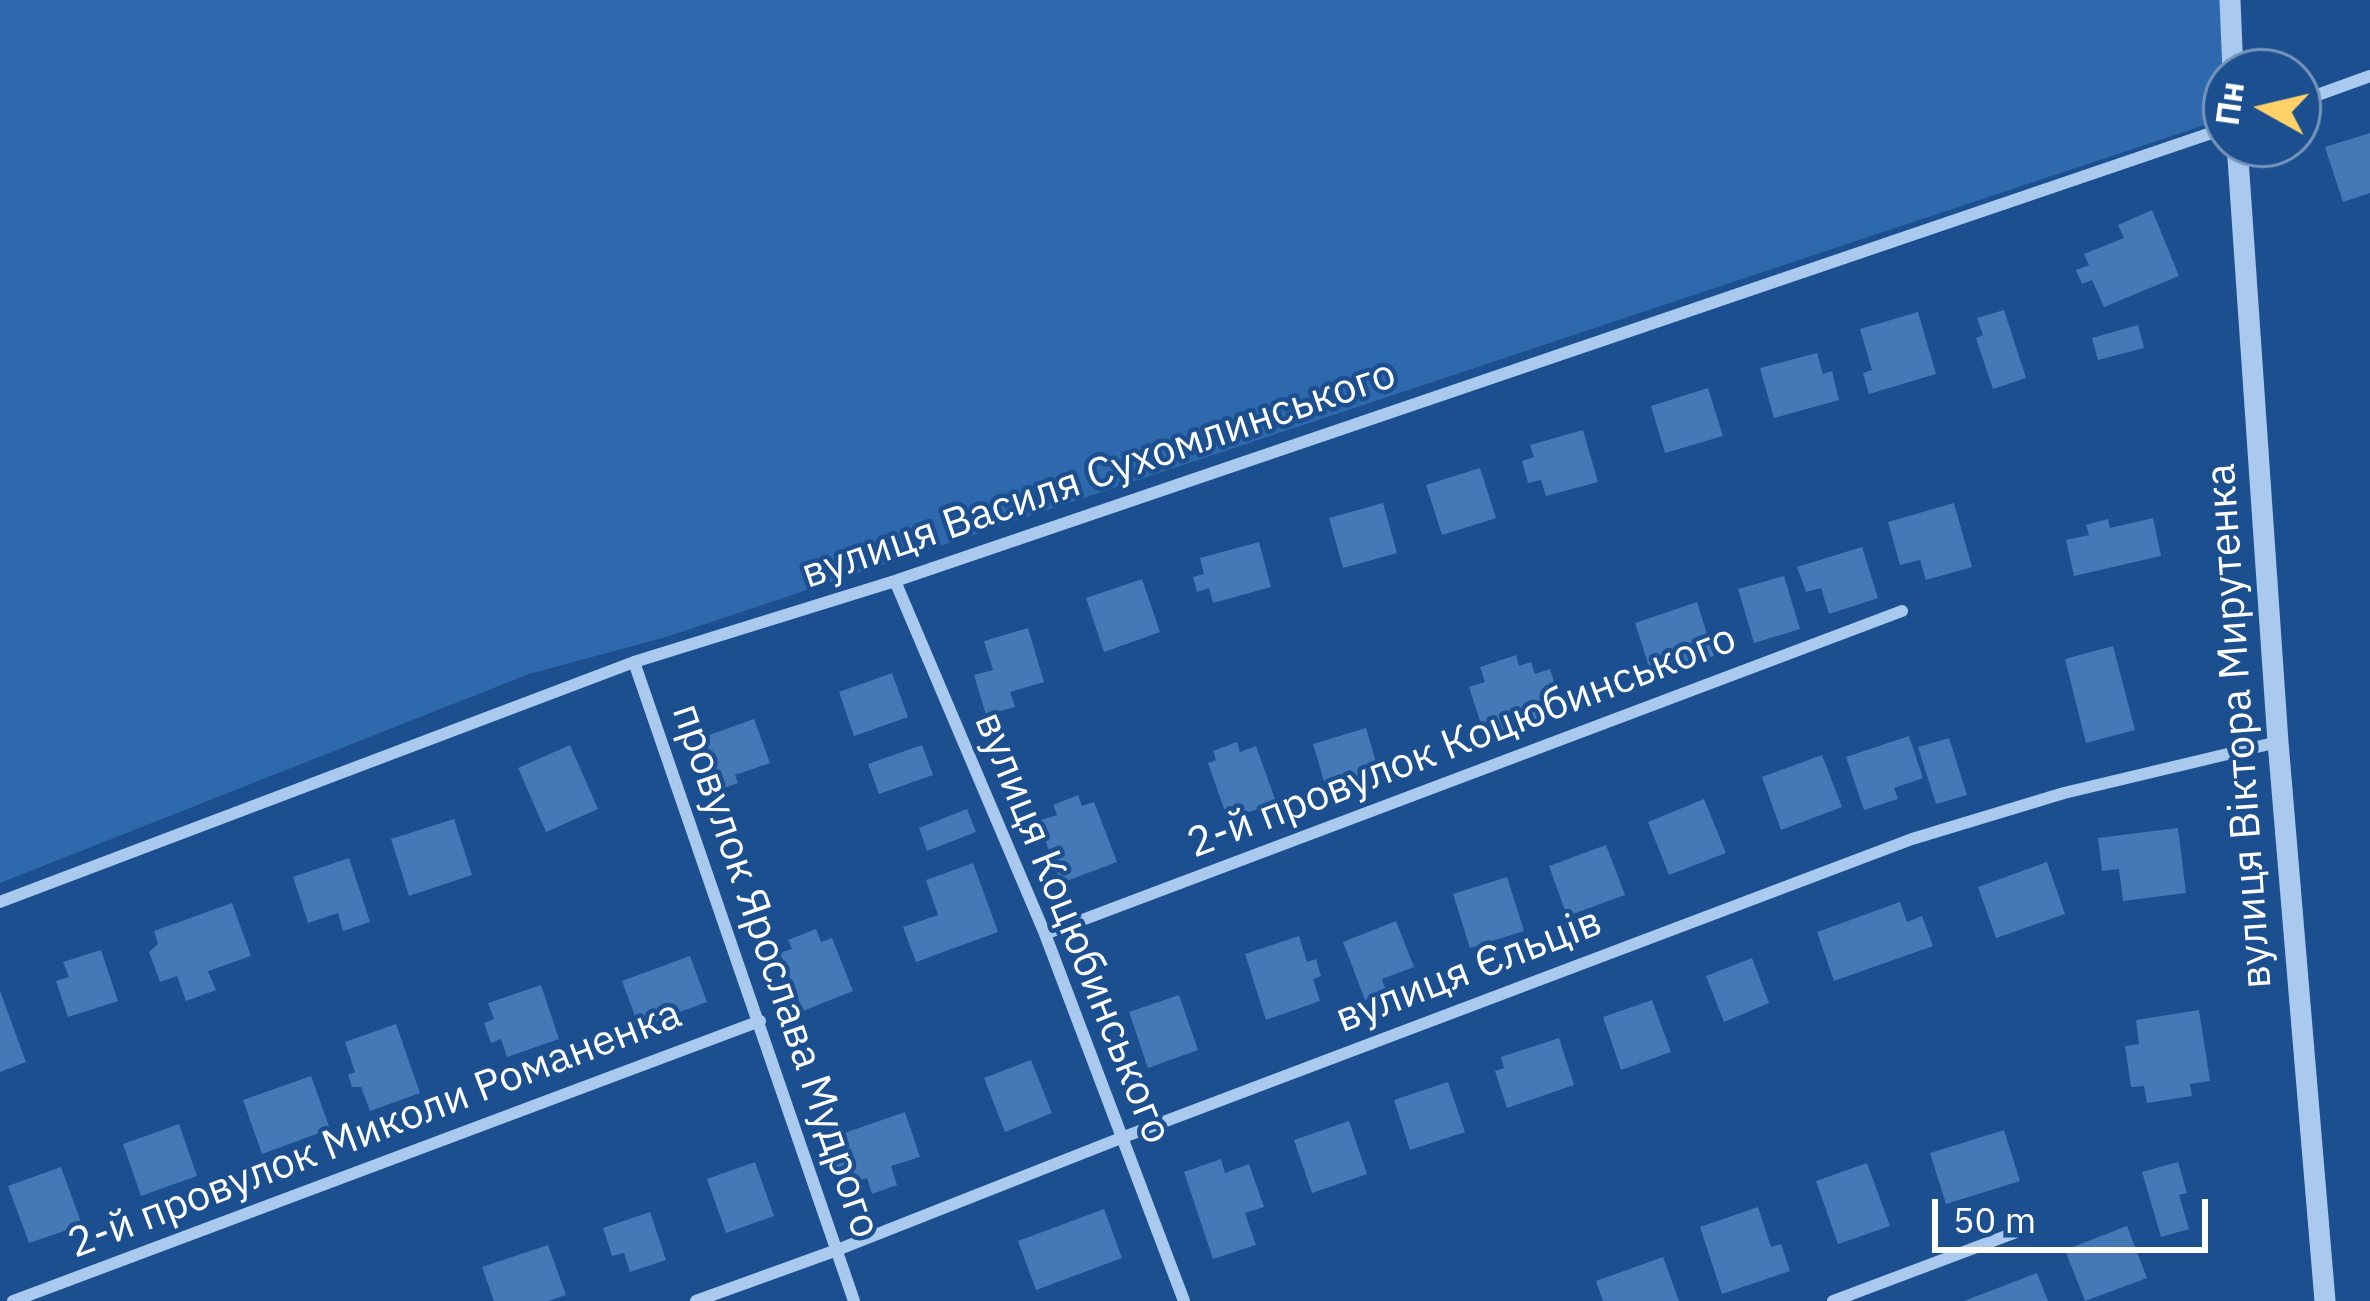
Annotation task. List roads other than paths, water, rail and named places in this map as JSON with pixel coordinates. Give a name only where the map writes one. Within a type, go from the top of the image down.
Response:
[{"type":"street","points":[[2230,0],[2232,48]]},
{"type":"street","points":[[2322,93],[2370,76]]},
{"type":"street","name":"вулиця Василя Сухомлинського","points":[[0,902],[634,662],[895,581],[2202,136]]},
{"type":"street","name":"вулиця Віктора Мирутенка","points":[[2239,168],[2278,742],[2325,1301]]},
{"type":"street","name":"вулиця Коцюбинського","points":[[895,581],[1045,934],[1184,1301]]},
{"type":"street","name":"2-й провулок Коцюбинського","points":[[1045,934],[1902,611]]},
{"type":"street","name":"провулок Ярослава Мудрого","points":[[634,662],[854,1301]]},
{"type":"street","name":"вулиця Єльців","points":[[696,1301],[1912,839],[2064,793],[2278,742]]},
{"type":"street","name":"2-й провулок Миколи Романенка","points":[[14,1301],[760,1021]]},
{"type":"street","points":[[1833,1301],[2014,1233]]}]
